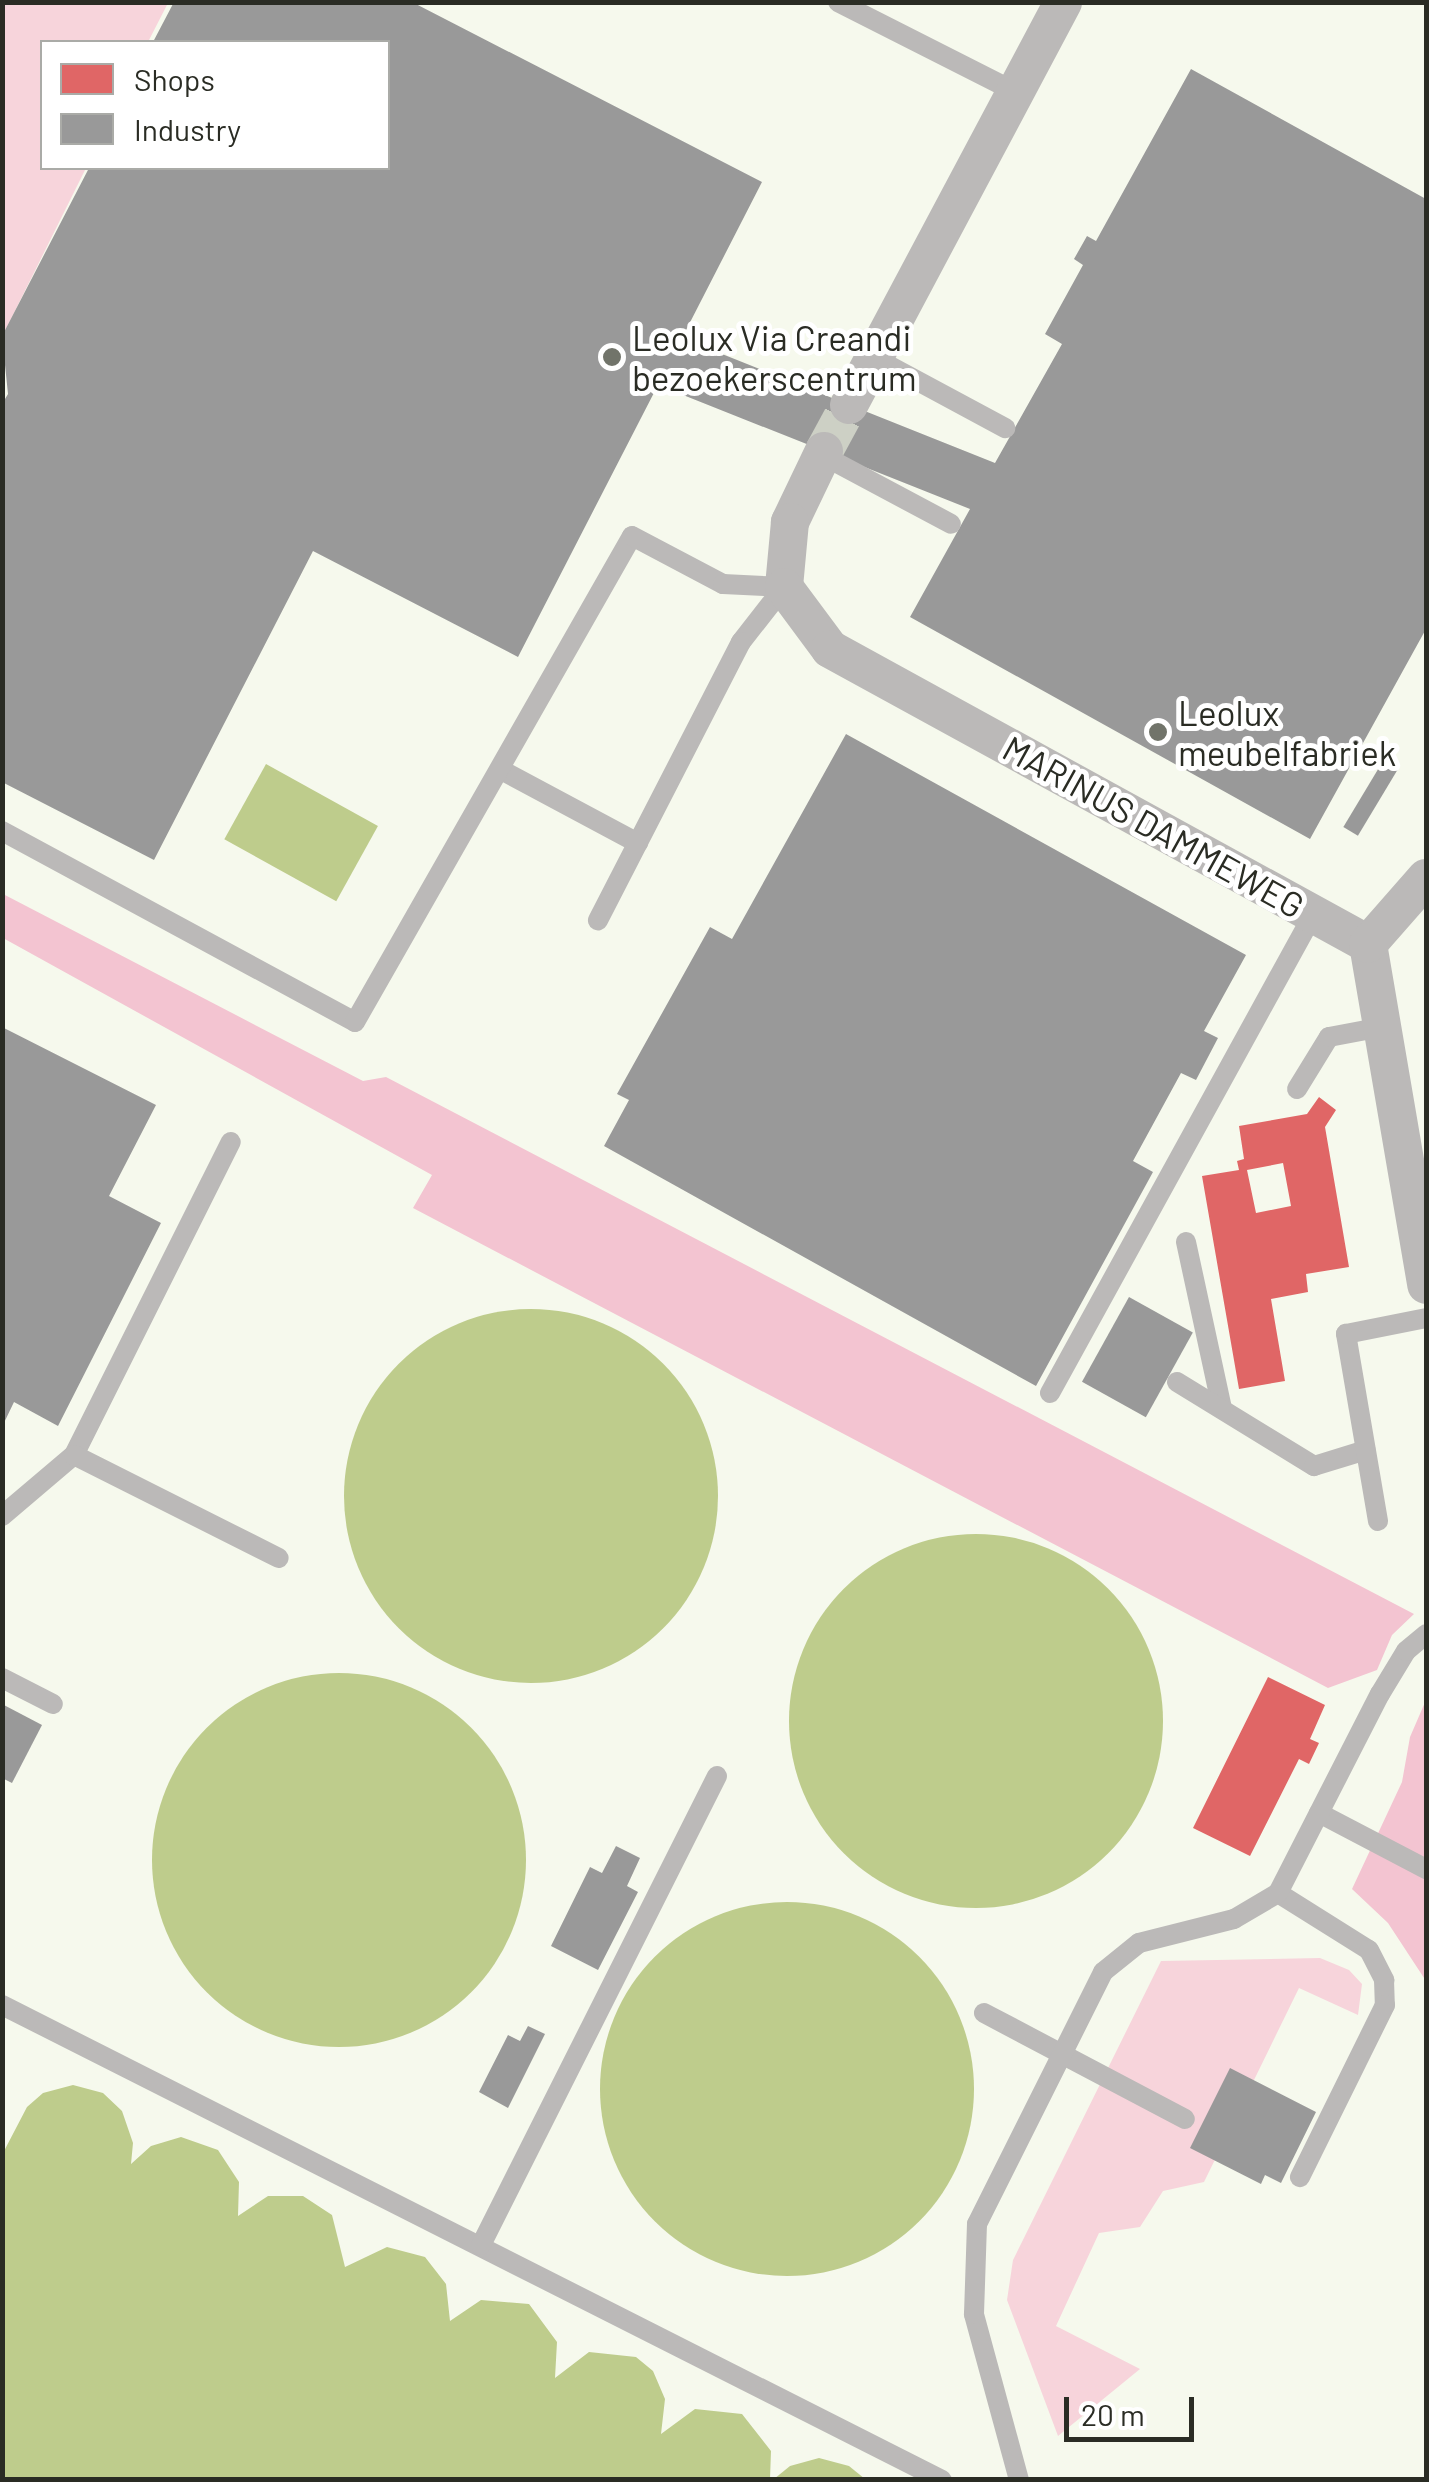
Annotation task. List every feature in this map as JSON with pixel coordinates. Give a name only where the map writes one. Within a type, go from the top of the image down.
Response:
[{"type":"street","points":[[850,405],[1063,2]]},
{"type":"street","points":[[784,587],[790,522],[823,453]]},
{"type":"street","name":"MARINUS DAMMEWEG","points":[[784,587],[830,649],[1368,944]]},
{"type":"street","points":[[1426,878],[1368,944],[1426,1284]]},
{"type":"lane","points":[[838,2],[1016,93]]},
{"type":"lane","points":[[875,358],[1005,428]]},
{"type":"lane","points":[[823,453],[951,524]]},
{"type":"lane","points":[[2,831],[355,1022],[411,916],[503,771],[632,536],[722,584],[784,587]]},
{"type":"lane","points":[[598,920],[742,642],[784,587]]},
{"type":"lane","points":[[503,771],[638,843]]},
{"type":"lane","points":[[1050,1394],[1314,913]]},
{"type":"lane","points":[[1297,1089],[1328,1037],[1382,1027]]},
{"type":"lane","points":[[2,1516],[74,1455],[231,1142]]},
{"type":"lane","points":[[1186,1242],[1222,1409]]},
{"type":"lane","points":[[1378,1521],[1346,1334],[1426,1318]]},
{"type":"lane","points":[[1177,1382],[1314,1466],[1366,1450]]},
{"type":"lane","points":[[74,1455],[279,1558]]},
{"type":"lane","points":[[1019,2480],[974,2314],[977,2224],[1103,1972],[1139,1943],[1234,1920],[1278,1893],[1380,1694],[1406,1651],[1426,1634]]},
{"type":"lane","points":[[2,1678],[53,1704]]},
{"type":"lane","points":[[481,2245],[717,1776]]},
{"type":"lane","points":[[1319,1814],[1426,1869]]},
{"type":"lane","points":[[1278,1893],[1369,1950],[1384,1980],[1385,2005],[1300,2176]]},
{"type":"lane","points":[[2,2005],[942,2480]]},
{"type":"lane","points":[[984,2013],[1185,2119]]},
{"type":"shaded area","points":[[3,3],[168,3],[149,40],[40,40],[40,170],[85,170],[3,335]]},
{"type":"shaded area","points":[[266,764],[378,826],[336,901],[224,839]]},
{"type":"shaded area","points":[[3,894],[363,1081],[386,1077],[1414,1614],[1392,1635],[1377,1670],[1328,1688],[413,1208],[432,1175],[3,938]]},
{"type":"shaded area","points":[[531,1309],[568,1312],[603,1323],[650,1351],[676,1377],[704,1424],[715,1459],[715,1533],[704,1568],[676,1615],[650,1641],[603,1669],[568,1680],[531,1683],[494,1680],[459,1669],[412,1641],[386,1615],[358,1568],[347,1533],[344,1496],[347,1459],[358,1424],[386,1377],[412,1351],[459,1323],[494,1312]]},
{"type":"shaded area","points":[[958,1534],[994,1534],[1048,1548],[1080,1565],[1109,1588],[1132,1617],[1149,1649],[1160,1684],[1160,1758],[1149,1793],[1132,1825],[1109,1854],[1080,1877],[1048,1894],[994,1908],[958,1908],[922,1900],[888,1886],[857,1866],[831,1840],[811,1809],[797,1775],[789,1739],[789,1703],[797,1667],[811,1633],[831,1602],[857,1576],[888,1556],[922,1542]]},
{"type":"shaded area","points":[[321,1673],[357,1673],[411,1687],[443,1704],[472,1727],[495,1756],[512,1788],[523,1823],[523,1897],[512,1932],[495,1964],[472,1993],[443,2016],[411,2033],[357,2047],[321,2047],[285,2039],[251,2025],[220,2005],[194,1979],[174,1948],[160,1914],[152,1878],[152,1842],[160,1806],[174,1772],[194,1741],[220,1715],[251,1695],[285,1681]]},
{"type":"shaded area","points":[[1426,1700],[1426,1981],[1388,1923],[1352,1889],[1402,1782],[1410,1737]]},
{"type":"shaded area","points":[[787,1902],[824,1905],[859,1916],[891,1933],[920,1956],[943,1985],[960,2017],[971,2052],[971,2126],[960,2161],[943,2193],[920,2222],[891,2245],[859,2262],[824,2273],[787,2276],[750,2273],[715,2262],[683,2245],[654,2222],[631,2193],[614,2161],[603,2126],[600,2089],[603,2052],[614,2017],[631,1985],[654,1956],[683,1933],[715,1916],[750,1905]]},
{"type":"shaded area","points":[[1320,1958],[1349,1970],[1362,1984],[1358,2015],[1299,1988],[1204,2182],[1163,2191],[1140,2227],[1099,2233],[1056,2326],[1140,2369],[1058,2436],[1007,2300],[1013,2260],[1161,1961]]},
{"type":"shaded area","points":[[73,2085],[103,2093],[122,2111],[133,2143],[131,2164],[151,2146],[181,2137],[218,2150],[239,2182],[238,2216],[268,2196],[303,2196],[332,2215],[345,2267],[387,2247],[425,2257],[446,2284],[450,2321],[481,2300],[529,2304],[557,2342],[555,2378],[589,2352],[636,2357],[653,2371],[665,2399],[661,2434],[695,2409],[742,2414],[771,2451],[770,2479],[3,2479],[3,2153],[27,2107],[43,2093]]},
{"type":"shaded area","points":[[819,2458],[849,2466],[865,2479],[774,2479],[790,2466]]},
{"type":"building: Shops","points":[[1319,1097],[1336,1110],[1325,1127],[1349,1267],[1306,1274],[1308,1292],[1271,1299],[1285,1381],[1239,1389],[1202,1176],[1239,1170],[1237,1161],[1244,1159],[1239,1126],[1307,1114]],"holes":[[[1283,1163],[1291,1206],[1256,1213],[1247,1170]]]},
{"type":"building: Shops","points":[[1268,1677],[1325,1705],[1310,1739],[1319,1743],[1309,1764],[1299,1759],[1250,1856],[1193,1828]]},
{"type":"building: Industry","points":[[174,2],[412,2],[762,182],[682,338],[995,463],[1062,344],[1045,334],[1083,265],[1074,259],[1087,236],[1096,241],[1191,69],[1426,199],[1426,629],[1310,839],[910,617],[970,509],[658,385],[518,657],[313,551],[154,860],[2,782],[2,404],[8,394],[2,336],[88,170],[390,170],[390,40],[154,40]]},
{"type":"building: Industry","points":[[846,734],[1246,955],[1204,1031],[1218,1038],[1196,1080],[1181,1073],[1133,1161],[1153,1172],[1036,1386],[604,1146],[629,1100],[617,1094],[710,927],[732,939]]},
{"type":"building: Industry","points":[[1383,761],[1398,770],[1358,836],[1343,827]]},
{"type":"building: Industry","points":[[2,1027],[156,1105],[109,1196],[161,1223],[58,1426],[14,1402],[2,1427]]},
{"type":"building: Industry","points":[[1129,1297],[1193,1332],[1146,1417],[1082,1382]]},
{"type":"building: Industry","points":[[2,1704],[42,1725],[12,1783],[2,1778]]},
{"type":"building: Industry","points":[[616,1846],[640,1858],[627,1886],[638,1892],[598,1970],[551,1946],[590,1867],[602,1873]]},
{"type":"building: Industry","points":[[528,2026],[545,2034],[508,2108],[479,2092],[508,2035],[520,2041]]},
{"type":"building: Industry","points":[[1230,2068],[1316,2112],[1281,2183],[1265,2175],[1261,2184],[1190,2148]]},
{"type":"tunnel","points":[[824,451],[849,405]]},
{"type":"place","name":"Leolux Via Creandi bezoekerscentrum","points":[[612,357]]},
{"type":"place","name":"Leolux meubelfabriek","points":[[1158,732]]}]
